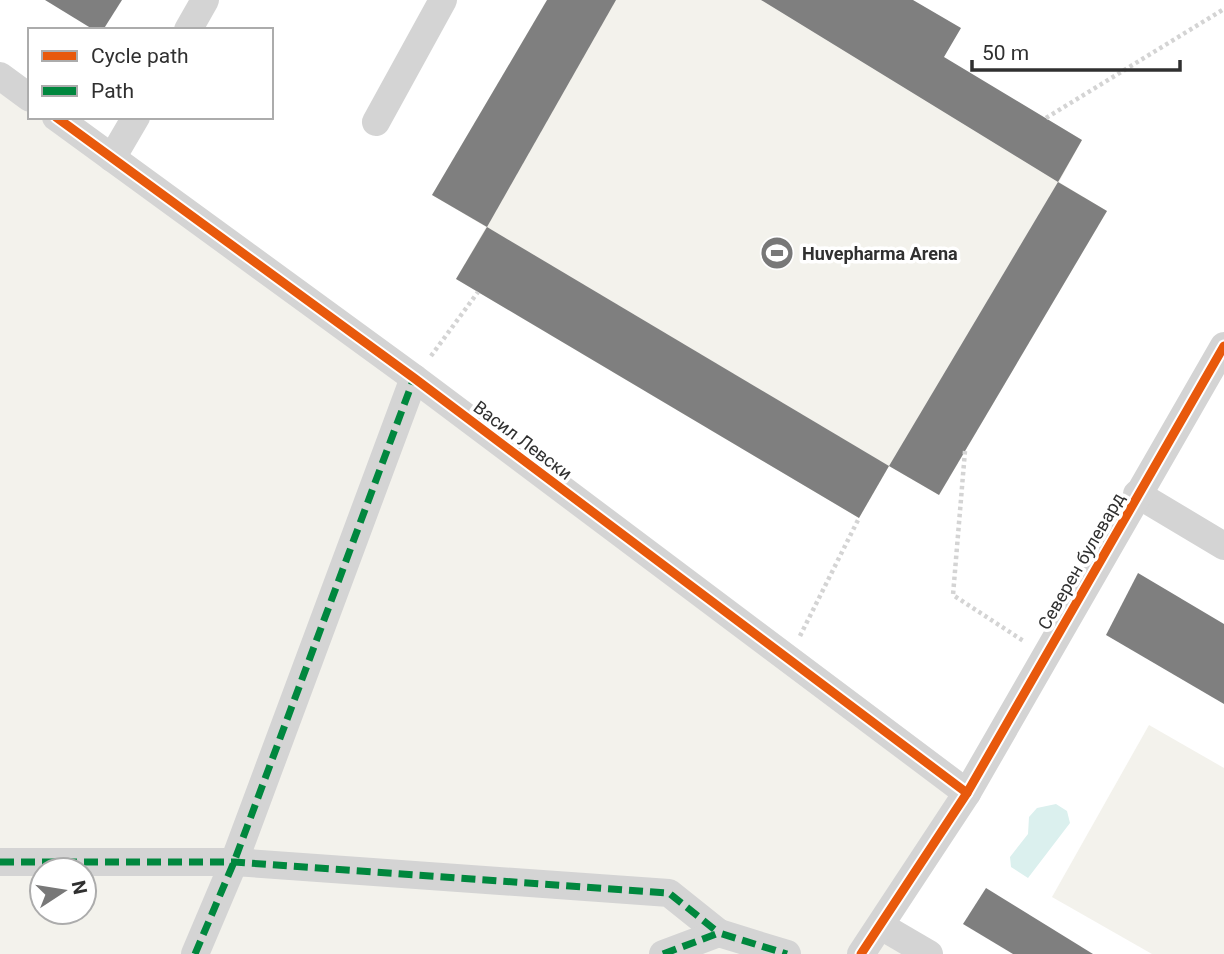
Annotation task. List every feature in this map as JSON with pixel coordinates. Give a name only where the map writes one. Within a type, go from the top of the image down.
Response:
[{"type":"street","points":[[189,28],[205,0]]},
{"type":"street","points":[[376,122],[443,0]]},
{"type":"street","points":[[0,76],[28,97]]},
{"type":"street","name":"Васил Левски","points":[[60,119],[414,378],[967,793]]},
{"type":"street","points":[[112,158],[135,119]]},
{"type":"street","name":"Северен булевард","points":[[861,954],[967,793],[1224,346]]},
{"type":"street","points":[[195,954],[234,862],[414,378]]},
{"type":"street","points":[[1138,494],[1224,546]]},
{"type":"street","points":[[0,862],[234,862],[669,894],[719,933],[787,954]]},
{"type":"street","points":[[881,926],[929,954]]},
{"type":"street","points":[[663,954],[719,933]]},
{"type":"path","points":[[1046,118],[1224,9]]},
{"type":"path","points":[[414,378],[478,292]]},
{"type":"path","points":[[965,451],[954,595],[1045,656]]},
{"type":"path","points":[[788,658],[859,517]]},
{"type":"shaded area","name":"Huvepharma Arena","points":[[547,0],[913,0],[944,58],[1082,140],[1059,182],[1107,211],[939,495],[889,466],[859,518],[456,279],[486,227],[432,195]]},
{"type":"shaded area","points":[[0,86],[28,106],[28,119],[47,119],[960,782],[870,929],[910,954],[0,954]]},
{"type":"shaded area","points":[[1149,725],[1224,768],[1224,954],[1152,954],[1052,897]]},
{"type":"shaded area","points":[[1056,804],[1067,811],[1070,823],[1028,878],[1011,867],[1010,857],[1028,834],[1029,817],[1037,808]]},
{"type":"building","points":[[45,0],[122,0],[104,28],[91,28]]},
{"type":"building","points":[[547,0],[616,0],[487,227],[432,195]]},
{"type":"building","points":[[761,0],[913,0],[961,28],[944,57],[1082,140],[1058,182]]},
{"type":"building","points":[[1058,182],[1107,211],[939,495],[889,466]]},
{"type":"building","points":[[487,227],[889,466],[859,518],[456,279]]},
{"type":"building","points":[[1138,573],[1224,624],[1224,704],[1106,635]]},
{"type":"building","points":[[986,888],[1093,954],[1013,954],[963,924]]},
{"type":"marked path","points":[[195,954],[234,862],[414,378]]},
{"type":"marked path","points":[[0,862],[234,862],[669,893],[719,933]]},
{"type":"marked path","points":[[663,954],[719,933],[787,954]]},
{"type":"cycle path","points":[[59,119],[414,378],[967,793]]},
{"type":"cycle path","points":[[861,954],[967,793],[1224,346]]},
{"type":"place","name":"Huvepharma Arena","points":[[777,253]]}]
